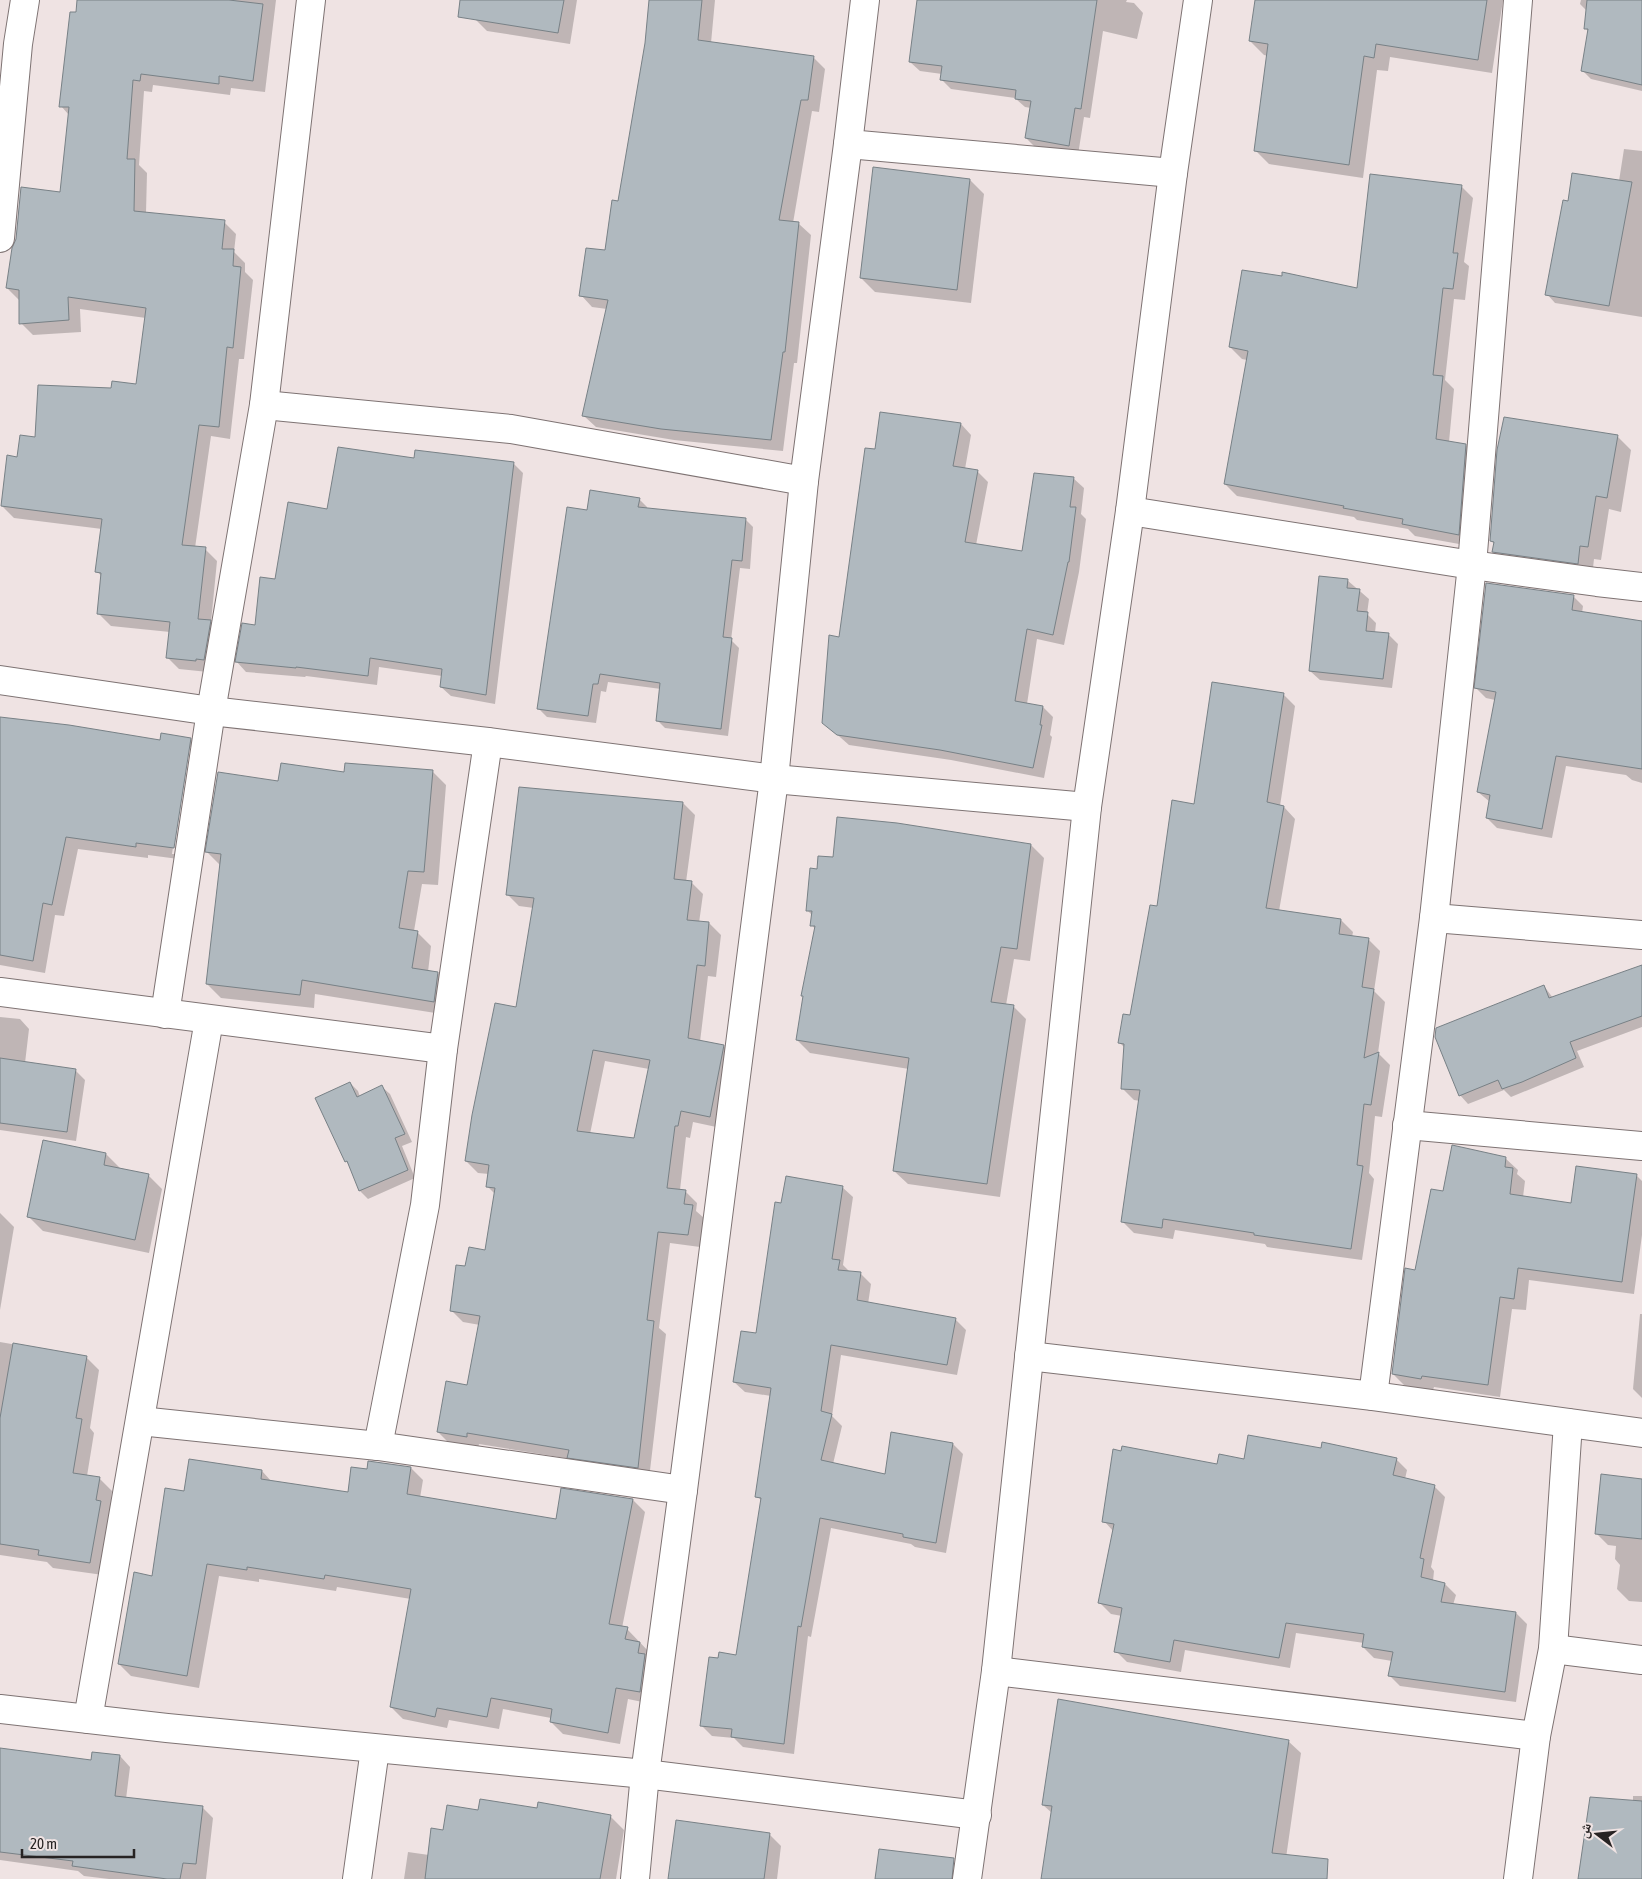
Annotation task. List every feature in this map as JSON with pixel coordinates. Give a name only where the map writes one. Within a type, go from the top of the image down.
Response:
[{"type":"street","points":[[0,238],[9,42],[25,0]]},
{"type":"street","points":[[165,1014],[211,711],[264,405],[311,0]]},
{"type":"street","points":[[635,1879],[645,1774],[774,778],[804,481],[866,0]]},
{"type":"street","points":[[967,1879],[996,1671],[1087,807],[1130,511],[1173,173],[1198,0]]},
{"type":"street","points":[[1373,1396],[1434,918],[1472,565],[1518,0]]},
{"type":"street","points":[[848,144],[1173,173]]},
{"type":"street","points":[[264,405],[511,429],[804,481]]},
{"type":"street","points":[[1130,511],[1472,565],[1642,587]]},
{"type":"street","points":[[0,680],[211,711],[488,742],[774,778],[1087,807]]},
{"type":"street","points":[[378,1446],[425,1205],[443,1049],[488,742]]},
{"type":"street","points":[[1434,918],[1642,934]]},
{"type":"street","points":[[0,992],[443,1049]]},
{"type":"street","points":[[88,1719],[209,1020]]},
{"type":"street","points":[[1407,1125],[1642,1146]]},
{"type":"street","points":[[1029,1356],[1373,1396],[1642,1433]]},
{"type":"street","points":[[140,1421],[378,1446],[683,1490]]},
{"type":"street","points":[[1518,1879],[1536,1736],[1552,1649],[1568,1423]]},
{"type":"street","points":[[1552,1649],[1642,1660]]},
{"type":"street","points":[[996,1671],[1536,1736]]},
{"type":"street","points":[[0,1709],[375,1749],[645,1774],[977,1815]]},
{"type":"street","points":[[357,1879],[375,1749]]},
{"type":"building","points":[[77,0],[229,0],[263,4],[253,81],[219,76],[219,84],[141,74],[140,81],[133,80],[127,159],[135,159],[134,211],[225,220],[222,249],[234,249],[233,266],[241,267],[233,348],[227,347],[219,427],[199,425],[182,545],[206,547],[198,619],[211,620],[204,660],[166,658],[170,622],[97,614],[101,573],[95,572],[102,519],[1,506],[7,455],[17,457],[20,435],[35,437],[38,385],[111,388],[112,381],[136,384],[146,308],[68,297],[69,320],[19,324],[19,290],[6,288],[12,248],[16,239],[21,187],[60,192],[69,107],[59,107],[70,12],[76,12]]},
{"type":"building","points":[[460,0],[564,0],[558,33],[458,17]]},
{"type":"building","points":[[649,0],[702,0],[698,40],[814,56],[808,100],[801,100],[779,220],[799,222],[785,352],[783,352],[771,440],[661,429],[582,416],[608,300],[579,296],[586,248],[605,250],[612,200],[618,201],[645,43]]},
{"type":"building","points":[[917,0],[1097,0],[1081,109],[1075,108],[1069,146],[1025,138],[1031,101],[1015,99],[1016,90],[940,80],[942,66],[909,62]]},
{"type":"building","points":[[1255,0],[1487,0],[1478,60],[1376,44],[1374,58],[1364,56],[1349,165],[1254,151],[1268,44],[1249,41]]},
{"type":"building","points":[[1587,0],[1642,0],[1642,85],[1581,71],[1588,29],[1584,29]]},
{"type":"building","points":[[873,167],[970,179],[957,290],[860,278]]},
{"type":"building","points":[[1572,173],[1632,182],[1609,306],[1545,295],[1563,200],[1568,201]]},
{"type":"building","points":[[1370,174],[1462,185],[1453,253],[1458,253],[1453,289],[1443,288],[1433,375],[1443,376],[1436,439],[1466,444],[1459,535],[1402,524],[1403,519],[1343,508],[1344,506],[1224,484],[1248,351],[1229,347],[1242,270],[1282,276],[1282,272],[1357,288]]},
{"type":"building","points":[[880,412],[961,423],[953,466],[978,470],[965,542],[1022,551],[1034,473],[1074,477],[1070,507],[1076,507],[1069,562],[1053,635],[1027,629],[1015,701],[1043,706],[1040,725],[1042,725],[1033,768],[940,750],[837,735],[822,723],[829,635],[839,637],[865,448],[875,449]]},
{"type":"building","points":[[1504,417],[1618,435],[1607,498],[1596,496],[1588,547],[1580,546],[1578,564],[1492,552],[1494,542],[1490,541],[1497,450]]},
{"type":"building","points":[[338,447],[414,458],[415,450],[514,462],[486,695],[440,687],[442,669],[370,658],[368,676],[235,662],[242,623],[255,625],[260,577],[275,579],[288,502],[327,509]]},
{"type":"building","points":[[590,490],[640,498],[638,507],[746,518],[742,561],[732,560],[723,637],[732,638],[721,729],[656,721],[660,683],[600,674],[598,684],[593,684],[588,716],[537,709],[567,507],[587,510]]},
{"type":"building","points":[[1319,576],[1348,579],[1347,588],[1360,589],[1357,611],[1368,612],[1366,631],[1389,633],[1383,679],[1309,671]]},
{"type":"building","points":[[1486,583],[1574,595],[1572,610],[1642,621],[1642,769],[1556,756],[1542,829],[1486,818],[1490,795],[1477,792],[1496,692],[1474,688]]},
{"type":"building","points":[[1212,682],[1284,693],[1267,802],[1284,806],[1266,908],[1341,919],[1339,934],[1369,938],[1362,987],[1374,989],[1364,1058],[1379,1052],[1371,1105],[1364,1104],[1357,1165],[1363,1166],[1351,1249],[1163,1219],[1162,1228],[1121,1222],[1140,1090],[1121,1089],[1124,1044],[1118,1043],[1123,1014],[1130,1015],[1150,905],[1157,906],[1172,800],[1194,804]]},
{"type":"building","points":[[0,717],[69,725],[160,740],[161,733],[191,738],[174,848],[136,843],[136,847],[66,837],[52,905],[43,903],[33,961],[0,955]]},
{"type":"building","points":[[281,763],[344,772],[345,763],[433,770],[424,872],[408,871],[399,928],[418,931],[412,968],[438,972],[434,1002],[302,980],[300,995],[206,984],[221,854],[205,852],[218,772],[278,781]]},
{"type":"building","points":[[519,787],[683,802],[674,879],[692,881],[687,920],[709,922],[705,966],[697,965],[688,1038],[724,1045],[710,1117],[681,1111],[678,1126],[675,1126],[667,1188],[686,1190],[684,1204],[693,1205],[688,1235],[658,1232],[647,1320],[654,1321],[638,1468],[567,1458],[569,1450],[467,1433],[467,1437],[437,1432],[446,1381],[467,1385],[480,1316],[450,1311],[456,1265],[465,1266],[469,1247],[485,1250],[495,1188],[486,1187],[489,1165],[465,1161],[472,1115],[495,1003],[516,1007],[534,898],[506,895]],"holes":[[[593,1050],[650,1060],[634,1138],[577,1131]]]},
{"type":"building","points":[[837,817],[897,823],[1031,844],[1017,949],[1001,947],[991,1002],[1014,1005],[987,1184],[893,1171],[909,1058],[796,1040],[803,996],[801,996],[815,926],[810,926],[812,911],[806,911],[810,868],[817,869],[818,856],[833,857]]},
{"type":"building","points":[[1642,965],[1642,1016],[1570,1042],[1576,1058],[1522,1082],[1502,1089],[1498,1080],[1459,1096],[1435,1037],[1436,1028],[1544,985],[1549,998]]},
{"type":"building","points":[[0,1058],[76,1069],[67,1132],[0,1123]]},
{"type":"building","points":[[350,1082],[357,1097],[382,1085],[405,1134],[395,1138],[408,1170],[359,1191],[347,1161],[345,1162],[315,1098]]},
{"type":"building","points":[[43,1140],[106,1153],[104,1165],[149,1174],[135,1240],[27,1217]]},
{"type":"building","points":[[1452,1145],[1506,1157],[1505,1167],[1513,1168],[1510,1194],[1571,1203],[1576,1166],[1637,1174],[1622,1282],[1518,1268],[1514,1299],[1500,1297],[1488,1385],[1422,1376],[1421,1379],[1392,1374],[1405,1268],[1415,1270],[1431,1189],[1443,1191]]},
{"type":"building","points":[[786,1176],[843,1186],[832,1259],[840,1260],[838,1270],[861,1272],[857,1300],[956,1318],[947,1365],[831,1345],[821,1411],[832,1414],[821,1460],[885,1474],[891,1432],[953,1443],[936,1543],[903,1537],[903,1534],[820,1518],[801,1627],[798,1626],[784,1744],[731,1737],[732,1729],[700,1726],[709,1657],[718,1658],[719,1652],[736,1655],[761,1498],[755,1497],[771,1388],[733,1382],[741,1331],[756,1333],[775,1202],[781,1203]]},
{"type":"building","points":[[13,1343],[87,1356],[76,1418],[82,1419],[73,1473],[100,1477],[96,1500],[101,1501],[90,1563],[38,1555],[39,1550],[0,1544],[0,1418]]},
{"type":"building","points":[[1248,1435],[1321,1448],[1322,1442],[1397,1458],[1393,1475],[1435,1485],[1420,1558],[1424,1559],[1421,1577],[1445,1583],[1441,1602],[1516,1612],[1505,1692],[1388,1676],[1393,1652],[1362,1647],[1364,1634],[1286,1623],[1279,1658],[1174,1640],[1170,1662],[1114,1652],[1122,1608],[1098,1603],[1114,1524],[1102,1522],[1113,1449],[1121,1451],[1122,1446],[1217,1464],[1219,1454],[1244,1459]]},
{"type":"building","points":[[189,1459],[262,1470],[261,1479],[348,1492],[351,1467],[367,1469],[368,1461],[411,1467],[407,1494],[556,1519],[561,1488],[633,1499],[609,1624],[628,1627],[625,1639],[640,1642],[638,1653],[645,1654],[640,1692],[616,1688],[608,1733],[550,1722],[552,1709],[491,1698],[487,1717],[437,1708],[435,1717],[390,1707],[411,1589],[325,1575],[324,1579],[247,1567],[247,1570],[207,1564],[187,1676],[118,1664],[134,1572],[152,1576],[165,1488],[184,1491]]},
{"type":"building","points":[[1601,1474],[1642,1479],[1642,1539],[1595,1534]]},
{"type":"building","points":[[1058,1699],[1289,1740],[1272,1853],[1328,1859],[1327,1879],[1041,1879],[1052,1806],[1042,1805]]},
{"type":"building","points":[[0,1748],[91,1760],[92,1752],[120,1755],[115,1796],[203,1806],[196,1864],[183,1863],[180,1879],[167,1879],[72,1866],[73,1861],[0,1852]]},
{"type":"building","points":[[1590,1797],[1642,1801],[1642,1879],[1578,1879]]},
{"type":"building","points":[[480,1799],[537,1808],[538,1802],[611,1815],[600,1879],[425,1879],[431,1828],[443,1830],[447,1805],[478,1810]]},
{"type":"building","points":[[676,1820],[770,1833],[764,1879],[668,1879]]},
{"type":"building","points":[[879,1849],[954,1858],[952,1879],[875,1879]]}]
